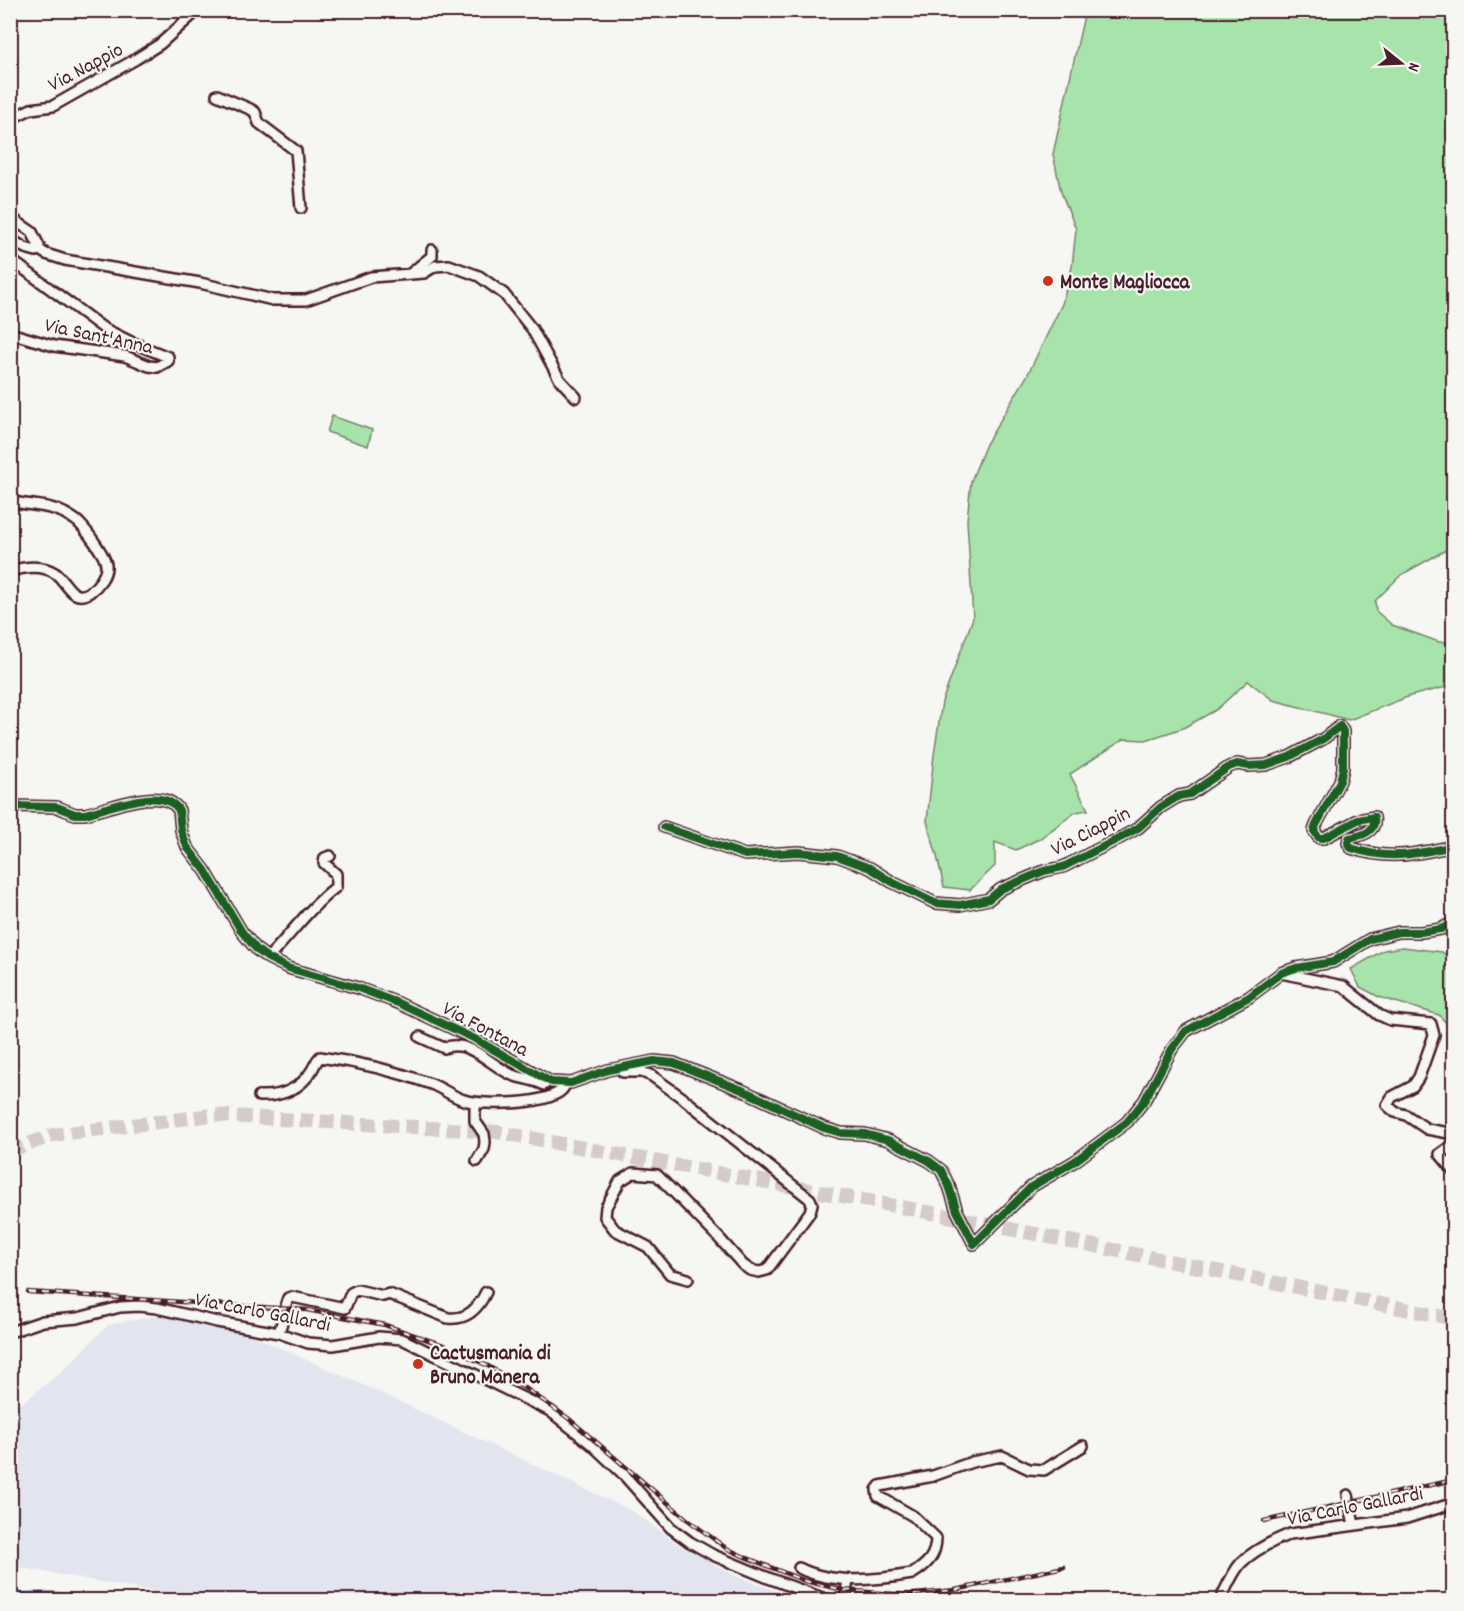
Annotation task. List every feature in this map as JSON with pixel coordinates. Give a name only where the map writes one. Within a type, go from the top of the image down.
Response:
[{"type":"street","name":"Via Nappio","points":[[10,119],[31,109],[52,106],[136,59],[160,44],[198,10]]},
{"type":"street","points":[[217,94],[255,112],[259,123],[296,151],[301,208]]},
{"type":"street","points":[[10,217],[32,232],[38,241],[38,249]]},
{"type":"street","points":[[10,239],[25,248],[36,251],[38,249],[65,260],[200,283],[273,300],[306,300],[371,277],[410,275],[424,273],[435,266],[448,266],[479,276],[504,294],[532,329],[560,380],[576,397]]},
{"type":"street","points":[[410,275],[432,256],[432,250]]},
{"type":"street","name":"Via Sant'Anna","points":[[10,258],[103,328],[131,342],[159,352],[168,357],[168,361],[157,367],[149,366],[125,356],[54,346],[10,333]]},
{"type":"street","points":[[10,501],[62,512],[80,523],[105,558],[106,566],[105,574],[93,590],[80,595],[71,592],[56,573],[44,568],[10,571]]},
{"type":"street","name":"Via Ciappin","points":[[664,826],[745,855],[798,852],[837,856],[870,868],[892,882],[935,903],[960,905],[989,899],[1001,889],[1020,880],[1064,867],[1138,828],[1161,807],[1179,796],[1190,794],[1229,767],[1237,764],[1266,765],[1281,760],[1323,739],[1340,726],[1343,731],[1343,768],[1340,781],[1316,825],[1314,831],[1319,838],[1324,838],[1358,820],[1374,817],[1373,827],[1360,837],[1349,838],[1348,843],[1351,848],[1380,856],[1406,855],[1454,846]]},
{"type":"street","name":"Via Fontana","points":[[10,806],[57,807],[75,814],[85,814],[147,798],[162,798],[170,801],[179,810],[181,830],[188,847],[205,870],[242,932],[257,950],[268,958],[288,968],[398,1003],[473,1038],[541,1078],[564,1087],[608,1070],[654,1061],[674,1063],[742,1090],[824,1128],[841,1133],[866,1134],[888,1140],[929,1161],[941,1170],[957,1211],[974,1244],[1031,1187],[1075,1161],[1127,1122],[1144,1101],[1172,1049],[1186,1031],[1205,1019],[1240,1003],[1281,973]]},
{"type":"street","points":[[268,958],[325,894],[336,887],[336,874],[324,863],[325,858],[330,856]]},
{"type":"street","points":[[1281,973],[1333,962],[1370,939],[1399,932],[1441,929],[1454,922]]},
{"type":"street","points":[[1281,973],[1343,986],[1379,1016],[1390,1020],[1431,1024],[1434,1035],[1419,1077],[1413,1086],[1392,1097],[1387,1105],[1395,1112],[1406,1114],[1427,1129],[1454,1134]]},
{"type":"street","points":[[420,1037],[444,1048],[452,1045],[463,1046],[512,1074],[555,1089],[564,1087]]},
{"type":"street","points":[[259,1096],[273,1097],[287,1094],[312,1071],[320,1057],[409,1076],[444,1089],[463,1100],[475,1102],[509,1104],[530,1101],[564,1087]]},
{"type":"street","points":[[589,1078],[600,1078],[627,1071],[642,1072],[652,1076],[788,1182],[812,1204],[810,1212],[767,1270],[759,1272],[743,1265],[657,1175],[629,1174],[620,1180],[606,1207],[605,1217],[608,1223],[615,1230],[648,1246],[670,1274],[688,1279]]},
{"type":"street","points":[[475,1102],[475,1121],[484,1134],[485,1142],[477,1161]]},
{"type":"street","points":[[1454,1144],[1440,1155],[1454,1171]]},
{"type":"street","points":[[286,1304],[288,1298],[292,1297],[345,1308],[351,1293],[357,1290],[383,1296],[389,1294],[448,1318],[458,1319],[478,1308],[486,1292]]},
{"type":"street","name":"Via Carlo Gallardi","points":[[10,1332],[43,1321],[78,1318],[120,1307],[139,1306],[279,1333],[308,1343],[333,1345],[392,1337],[402,1339],[550,1411],[590,1443],[623,1474],[670,1528],[690,1542],[713,1555],[771,1580],[828,1600]]},
{"type":"street","points":[[279,1333],[284,1315]]},
{"type":"street","points":[[799,1568],[818,1575],[848,1580],[912,1574],[927,1562],[935,1551],[935,1536],[913,1516],[878,1496],[877,1490],[880,1486],[933,1476],[972,1462],[1002,1456],[1029,1469],[1044,1470],[1083,1446]]},
{"type":"street","points":[[1348,1495],[1354,1525]]},
{"type":"street","name":"Via Carlo Gallardi","points":[[1220,1600],[1240,1564],[1261,1548],[1290,1534],[1407,1518],[1454,1503]]},
{"type":"street","points":[[845,1600],[848,1580]]},
{"type":"shaded area","points":[[156,1316],[245,1332],[634,1512],[678,1544],[736,1576],[800,1600],[197,1600],[11,1566],[11,1406],[21,1404],[61,1372],[108,1325]]},
{"type":"green space","points":[[1085,11],[1453,11],[1453,546],[1401,575],[1375,601],[1376,611],[1392,625],[1439,642],[1453,642],[1453,687],[1410,696],[1349,720],[1273,700],[1248,681],[1216,710],[1183,728],[1146,740],[1124,739],[1070,774],[1088,810],[1076,812],[1039,839],[1016,850],[995,842],[995,866],[970,890],[944,887],[927,821],[942,702],[973,618],[967,520],[971,481],[986,444],[1027,376],[1062,304],[1072,267],[1076,229],[1061,192],[1053,154]]},
{"type":"green space","points":[[332,416],[372,430],[368,446],[327,432]]},
{"type":"green space","points":[[1403,947],[1442,952],[1453,960],[1453,1031],[1439,1015],[1379,997],[1360,987],[1351,969],[1384,950]]},
{"type":"water","points":[[52,1592],[132,1600],[11,1600],[11,1593]]},
{"type":"tunnel","points":[[10,1151],[53,1135],[213,1115],[498,1132],[917,1210],[1454,1319]]},
{"type":"railway","points":[[28,1292],[307,1310],[385,1325],[446,1346],[488,1366],[568,1418],[688,1520],[726,1548],[805,1581],[843,1590],[906,1595],[955,1590],[1064,1567]]},
{"type":"railway","points":[[1264,1521],[1454,1480]]},
{"type":"cycle path","points":[[664,827],[745,855],[798,852],[837,856],[870,868],[892,882],[935,903],[960,905],[989,899],[1001,889],[1044,871],[1063,867],[1122,837],[1138,828],[1161,807],[1179,796],[1190,794],[1229,767],[1237,764],[1266,765],[1289,757],[1323,739],[1340,726],[1343,731],[1343,768],[1340,781],[1316,825],[1314,831],[1319,838],[1324,838],[1358,820],[1374,817],[1371,830],[1349,838],[1348,843],[1351,848],[1378,854],[1402,855],[1454,846]]},
{"type":"cycle path","points":[[10,806],[57,807],[75,814],[85,814],[135,800],[161,799],[171,803],[179,810],[181,830],[187,847],[205,870],[242,932],[257,950],[268,958],[288,968],[358,988],[398,1003],[473,1038],[551,1082],[571,1083],[608,1070],[654,1061],[674,1063],[742,1090],[824,1128],[888,1140],[929,1161],[941,1170],[957,1211],[974,1244],[1031,1187],[1075,1161],[1127,1122],[1144,1101],[1172,1049],[1186,1031],[1249,997],[1281,973],[1333,962],[1370,939],[1399,932],[1441,929],[1454,922]]},
{"type":"place","name":"Monte Magliocca","points":[[1048,281]]},
{"type":"place","name":"Cactusmania di Bruno Manera","points":[[418,1364]]}]
